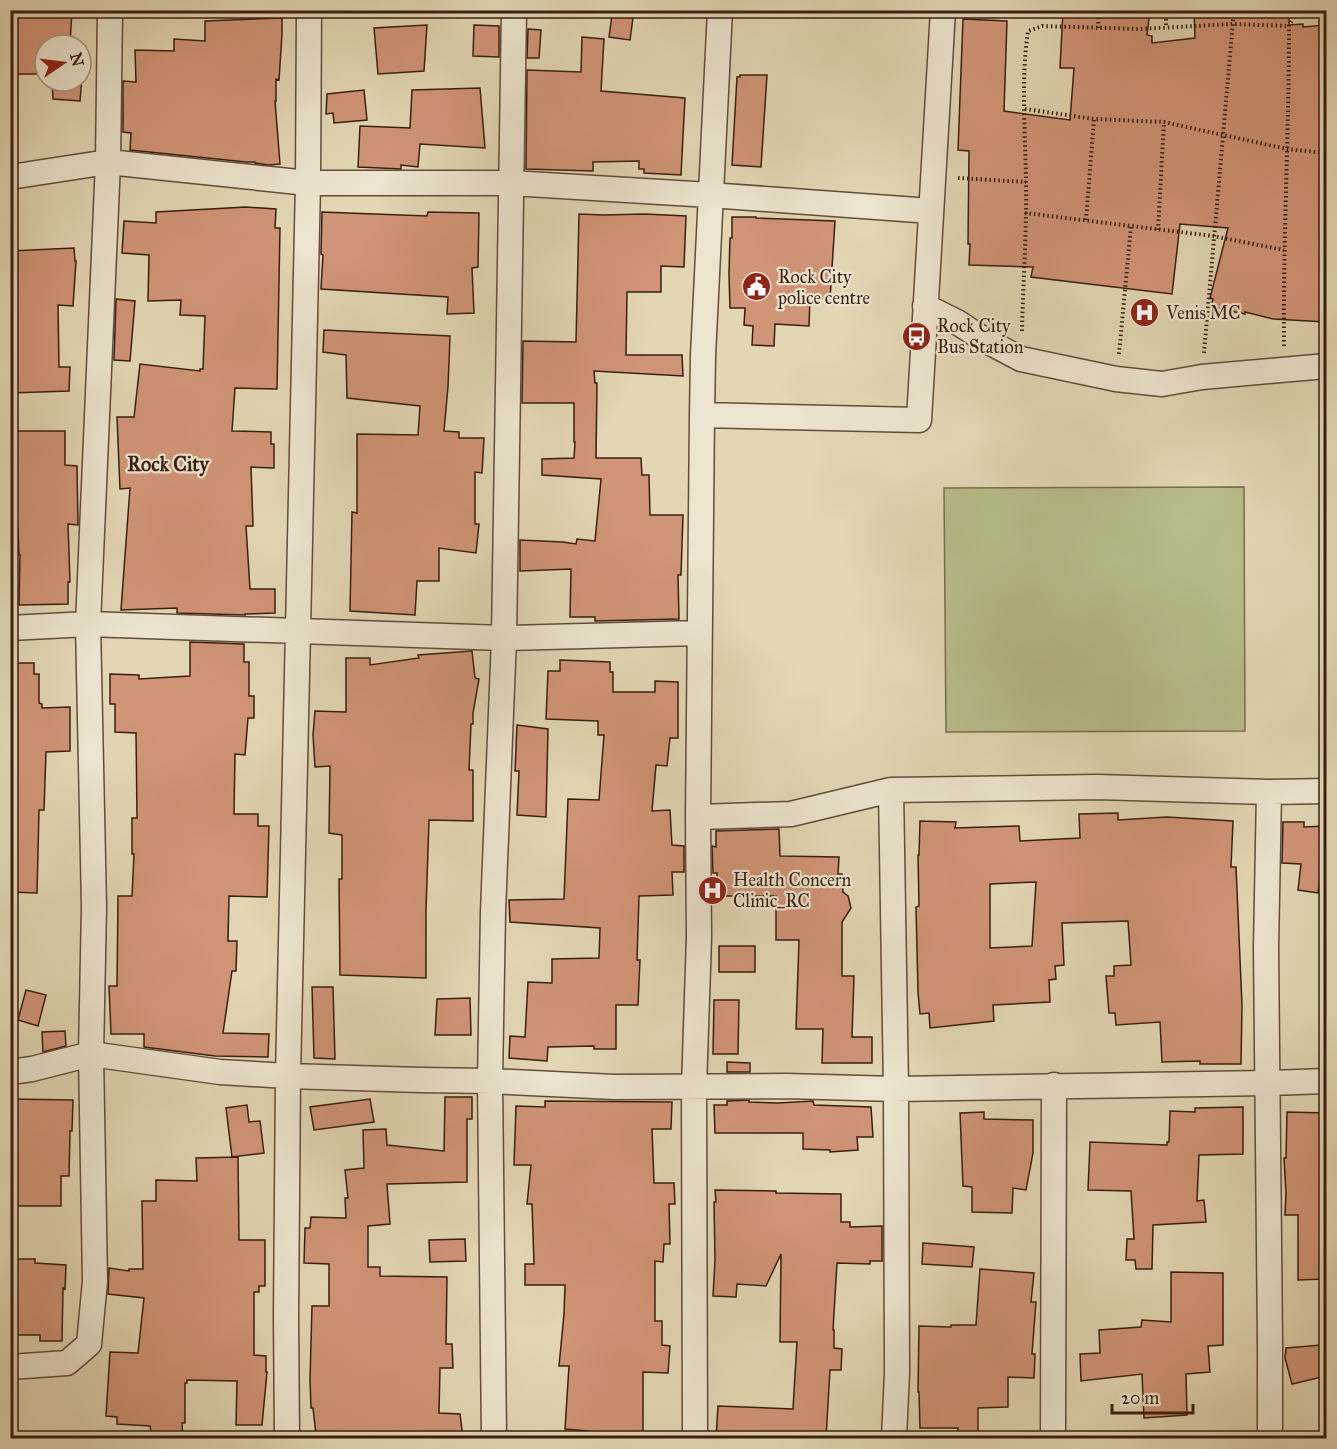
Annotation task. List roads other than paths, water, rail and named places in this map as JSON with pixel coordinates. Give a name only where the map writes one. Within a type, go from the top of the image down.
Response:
[{"type":"street","points":[[10,1367],[67,1363],[89,1344],[95,1281],[91,1053],[94,907],[88,624],[108,162],[110,10]]},
{"type":"street","points":[[288,1438],[286,1304],[288,1076],[308,183],[309,10]]},
{"type":"street","points":[[494,1438],[490,1081],[493,912],[504,638],[514,10]]},
{"type":"street","points":[[695,1438],[694,1088],[699,936],[702,415],[720,10]]},
{"type":"street","points":[[702,415],[919,420],[943,10]]},
{"type":"street","points":[[10,177],[108,162],[308,183],[511,183],[931,210]]},
{"type":"street","points":[[925,306],[1021,359],[1116,379],[1162,384],[1202,377],[1326,366]]},
{"type":"street","points":[[10,628],[88,624],[504,638],[699,633]]},
{"type":"street","points":[[698,817],[791,814],[891,790],[1097,787],[1269,792],[1326,791]]},
{"type":"street","points":[[891,790],[896,1089],[897,1373],[894,1438]]},
{"type":"street","points":[[1269,792],[1266,948],[1270,1438]]},
{"type":"street","points":[[10,1072],[32,1069],[91,1053],[220,1072],[614,1087],[786,1086],[896,1089],[1326,1081]]},
{"type":"street","points":[[1053,1438],[1054,1086]]},
{"type":"place","name":"Rock City police centre","points":[[757,287]]},
{"type":"place","name":"Venis MC","points":[[1145,313]]},
{"type":"place","name":"Rock City Bus Station","points":[[916,336]]},
{"type":"place","name":"Health Concern Clinic_RC","points":[[712,890]]},
{"type":"district","name":"Rock City","points":[[168,464]]}]
